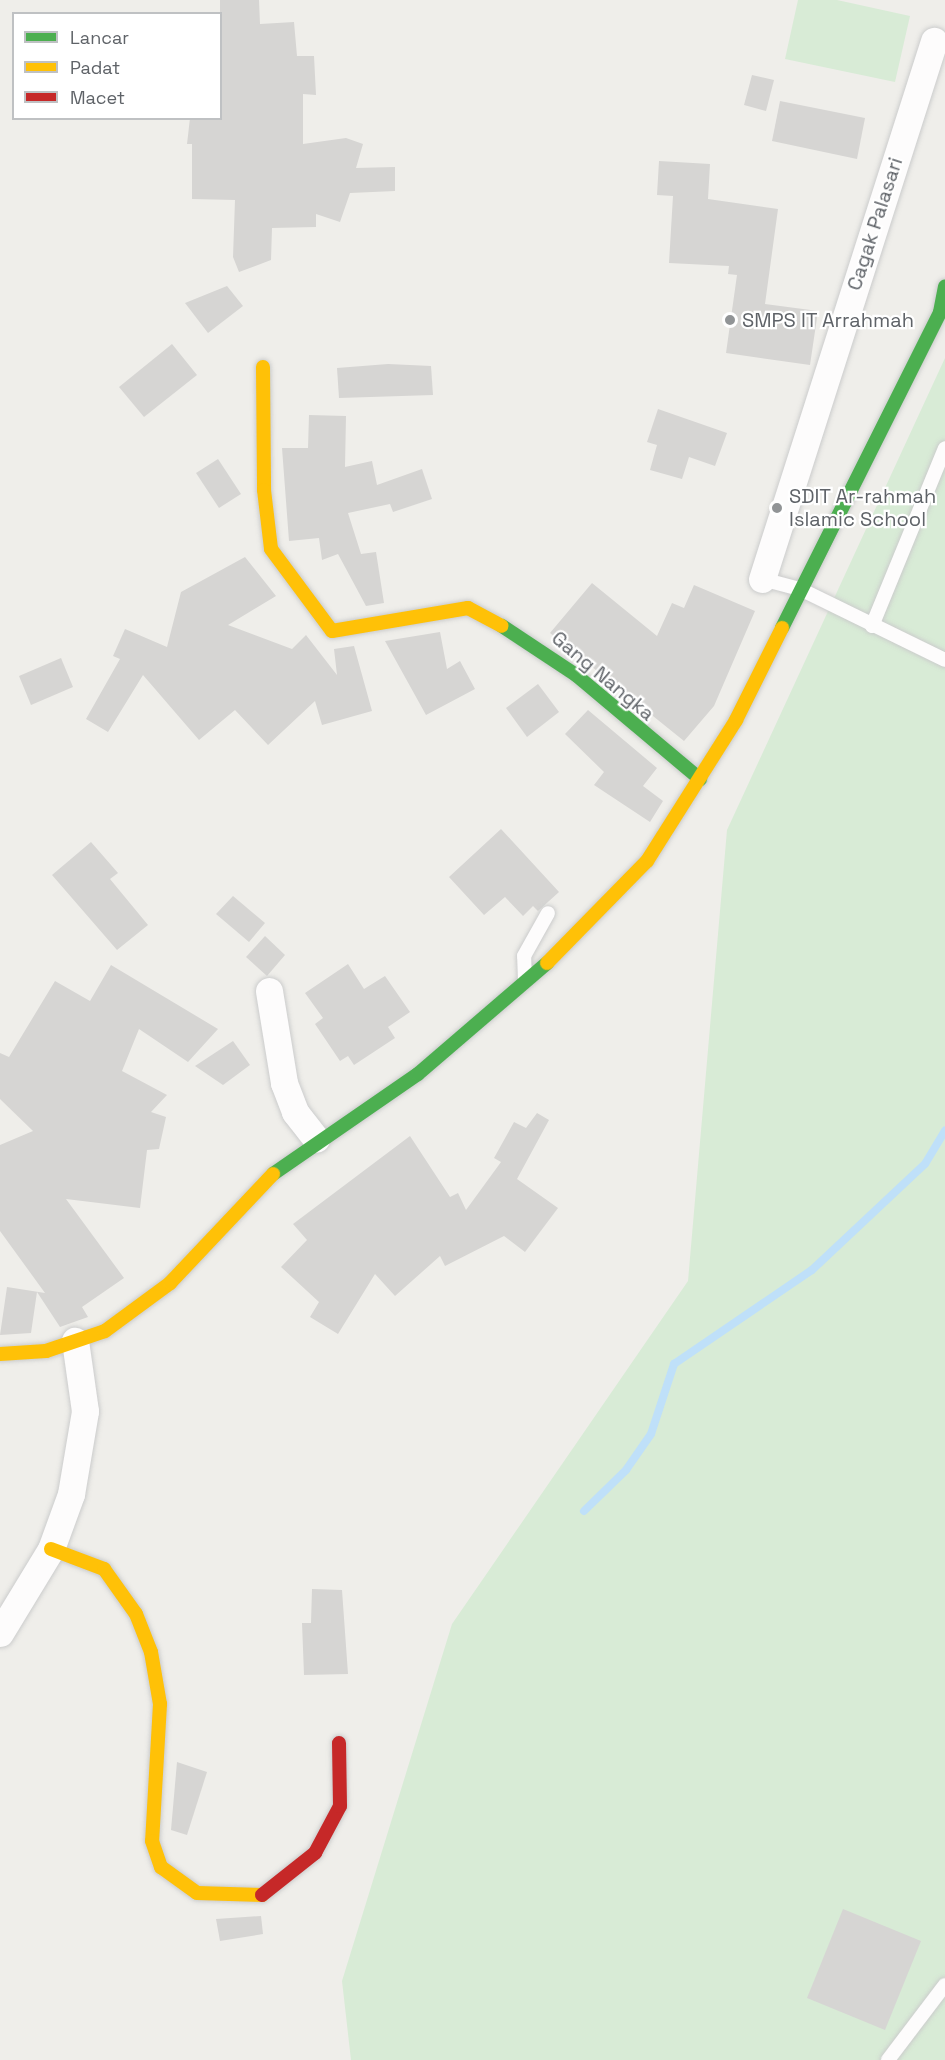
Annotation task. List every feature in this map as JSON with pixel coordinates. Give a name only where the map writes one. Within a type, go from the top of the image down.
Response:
[{"type":"main road","points":[[0,1354],[46,1350],[105,1331],[170,1283],[225,1218],[316,1139],[418,1074],[525,986],[647,861],[700,779],[800,589],[940,312],[945,286]]},
{"type":"main road","name":"Gang Nangka","points":[[263,367],[264,490],[271,549],[333,631],[468,608],[529,641],[576,675],[700,779]]},
{"type":"main road","points":[[51,1549],[104,1569],[136,1614],[151,1652],[160,1704],[152,1841],[161,1866],[197,1893],[258,1898],[315,1853],[340,1806],[339,1743]]},
{"type":"street","name":"Cagak Palasari","points":[[762,579],[934,41]]},
{"type":"street","points":[[269,991],[284,1083],[295,1112],[316,1139]]},
{"type":"street","points":[[0,1633],[51,1549],[71,1494],[85,1411],[75,1341]]},
{"type":"lane","points":[[872,626],[945,448]]},
{"type":"lane","points":[[762,579],[800,589],[945,660]]},
{"type":"lane","points":[[525,986],[524,956],[548,913]]},
{"type":"lane","points":[[888,2060],[945,1984]]},
{"type":"green space","points":[[798,0],[837,0],[910,16],[895,82],[785,59]]},
{"type":"green space","points":[[945,358],[945,2060],[351,2060],[342,1981],[452,1624],[688,1281],[727,830]]},
{"type":"building","points":[[220,0],[259,0],[260,24],[294,22],[297,56],[314,56],[316,95],[303,94],[303,144],[346,138],[363,144],[356,168],[395,167],[395,191],[350,193],[340,222],[316,214],[316,227],[272,228],[271,260],[239,272],[233,257],[235,200],[192,199],[192,144],[187,144],[190,120],[222,120],[222,12],[220,12]]},
{"type":"building","points":[[752,75],[774,80],[766,111],[744,105]]},
{"type":"building","points":[[780,101],[865,118],[857,159],[772,141]]},
{"type":"building","points":[[659,161],[710,164],[708,199],[778,209],[765,304],[818,311],[810,365],[726,353],[737,275],[728,274],[729,266],[669,263],[673,196],[657,195]]},
{"type":"building","points":[[227,286],[243,306],[208,333],[185,303]]},
{"type":"building","points":[[172,344],[197,375],[144,417],[119,387]]},
{"type":"building","points":[[388,364],[431,366],[433,395],[339,398],[337,368]]},
{"type":"building","points":[[658,409],[727,433],[715,466],[689,457],[682,479],[650,470],[657,445],[647,442]]},
{"type":"building","points":[[309,415],[346,416],[345,467],[372,461],[377,485],[422,469],[432,499],[393,512],[390,504],[348,513],[361,554],[376,552],[384,603],[366,606],[338,554],[322,560],[319,538],[289,541],[282,448],[308,448]]},
{"type":"building","points":[[218,459],[241,494],[219,508],[196,473]]},
{"type":"building","points":[[245,557],[276,596],[228,625],[292,649],[306,635],[337,675],[334,649],[354,646],[372,711],[322,725],[315,701],[268,745],[235,710],[199,740],[143,675],[108,732],[86,719],[120,659],[113,656],[125,629],[167,647],[181,592]]},
{"type":"building","points":[[592,583],[657,636],[672,603],[684,608],[694,585],[755,611],[714,706],[684,741],[550,633]]},
{"type":"building","points":[[440,632],[447,669],[460,661],[475,689],[426,715],[385,641]]},
{"type":"building","points":[[61,658],[73,687],[31,705],[19,676]]},
{"type":"building","points":[[538,684],[559,712],[527,737],[506,708]]},
{"type":"building","points":[[588,710],[657,768],[643,786],[663,801],[650,822],[594,785],[604,772],[565,734]]},
{"type":"building","points":[[501,829],[559,892],[538,911],[533,906],[523,916],[505,897],[484,915],[449,877]]},
{"type":"building","points":[[91,842],[118,873],[110,879],[148,925],[117,950],[52,875]]},
{"type":"building","points":[[233,896],[265,923],[249,942],[216,914]]},
{"type":"building","points":[[265,936],[285,955],[267,976],[246,957]]},
{"type":"building","points":[[348,964],[364,989],[385,976],[410,1012],[388,1027],[395,1038],[354,1065],[348,1056],[340,1061],[315,1024],[323,1018],[305,993]]},
{"type":"building","points":[[111,965],[218,1029],[188,1062],[139,1029],[122,1071],[167,1095],[151,1112],[166,1117],[159,1149],[147,1150],[140,1208],[66,1199],[124,1278],[82,1307],[88,1317],[60,1327],[37,1292],[31,1333],[0,1335],[7,1287],[45,1293],[0,1231],[0,1145],[33,1131],[0,1099],[0,1053],[9,1057],[55,981],[90,1001]]},
{"type":"building","points":[[233,1041],[250,1065],[223,1085],[195,1066]]},
{"type":"building","points":[[537,1113],[549,1120],[517,1179],[558,1208],[525,1252],[504,1236],[445,1266],[440,1256],[395,1296],[375,1274],[338,1334],[310,1317],[319,1302],[281,1267],[307,1240],[293,1224],[410,1136],[450,1197],[458,1193],[466,1210],[501,1162],[494,1158],[514,1122],[526,1128]]},
{"type":"building","points":[[312,1589],[342,1590],[348,1674],[304,1675],[302,1623],[311,1623]]},
{"type":"building","points":[[177,1762],[207,1772],[187,1835],[171,1830]]},
{"type":"building","points":[[843,1909],[921,1941],[885,2030],[807,1998]]},
{"type":"building","points":[[261,1916],[263,1934],[220,1941],[216,1919]]},
{"type":"waterway","points":[[584,1511],[626,1470],[651,1434],[674,1364],[812,1270],[925,1164],[945,1131]]},
{"type":"traffic: fast","points":[[782,628],[940,312],[945,286]]},
{"type":"traffic: fast","points":[[502,626],[576,675],[700,779]]},
{"type":"traffic: fast","points":[[273,1174],[418,1074],[547,963]]},
{"type":"traffic: slow","points":[[263,367],[264,490],[271,549],[332,631],[468,608],[502,626]]},
{"type":"traffic: slow","points":[[547,963],[647,861],[736,720],[782,628]]},
{"type":"traffic: slow","points":[[0,1354],[46,1351],[105,1331],[170,1283],[273,1174]]},
{"type":"traffic: slow","points":[[51,1549],[104,1569],[136,1614],[151,1652],[160,1704],[152,1841],[161,1867],[197,1893],[262,1895]]},
{"type":"traffic: jam","points":[[262,1895],[315,1853],[340,1806],[339,1743]]},
{"type":"place","name":"SMPS IT Arrahmah","points":[[730,320]]},
{"type":"place","name":"SDIT Ar-rahmah Islamic School","points":[[777,508]]}]
